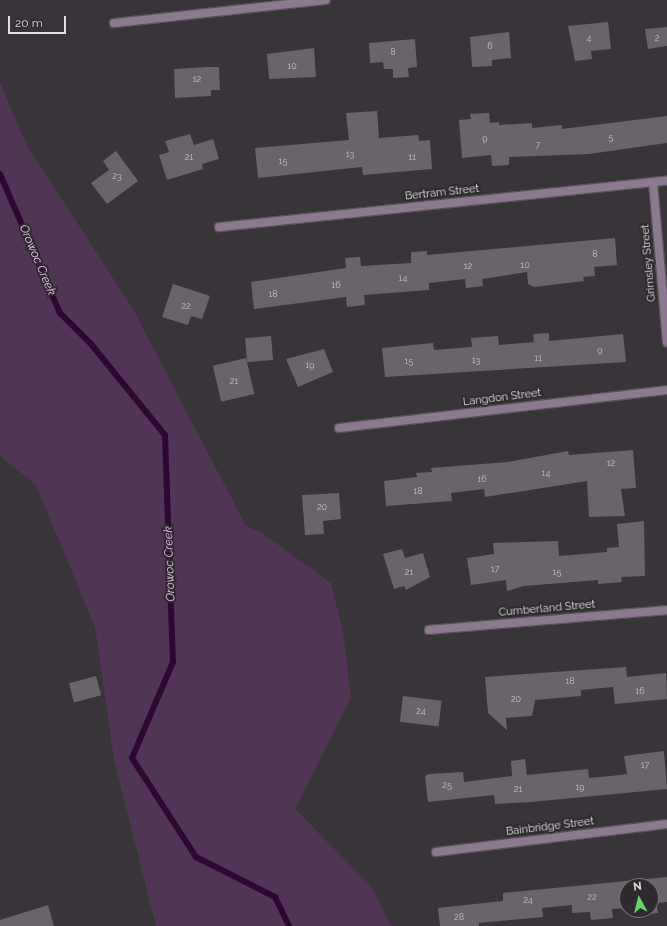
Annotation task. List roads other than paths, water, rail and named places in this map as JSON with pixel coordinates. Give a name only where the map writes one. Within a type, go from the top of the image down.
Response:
[{"type":"street","points":[[114,23],[326,0]]},
{"type":"street","name":"Bertram Street","points":[[219,228],[667,181]]},
{"type":"street","name":"Grimsley Street","points":[[653,182],[667,342]]},
{"type":"street","name":"Langdon Street","points":[[339,428],[667,390]]},
{"type":"street","name":"Cumberland Street","points":[[429,630],[667,610]]},
{"type":"street","name":"Bainbridge Street","points":[[436,852],[667,824]]},
{"type":"waterway","name":"Orowoc Creek","points":[[0,174],[60,313],[91,344],[165,435],[173,662],[132,758],[196,857],[275,897],[289,926]]}]
